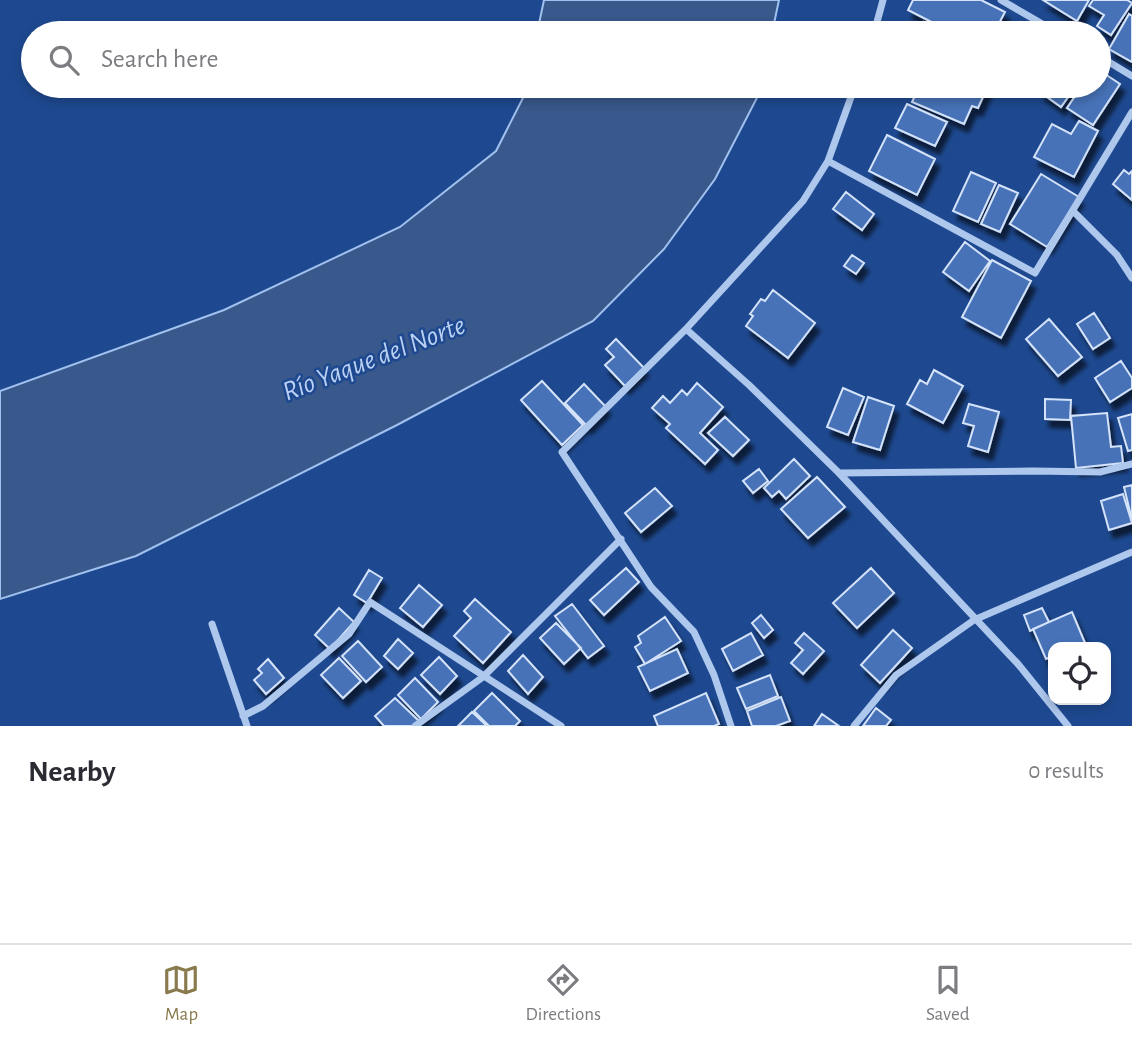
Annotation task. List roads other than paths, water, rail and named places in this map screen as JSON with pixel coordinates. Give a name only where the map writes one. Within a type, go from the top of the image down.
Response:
[{"type":"street","points":[[877,21],[883,0]]},
{"type":"street","points":[[1001,0],[1037,21]]},
{"type":"street","points":[[1111,64],[1132,76]]},
{"type":"street","points":[[731,726],[714,675],[694,632],[651,587],[562,452],[687,329],[803,201],[828,161],[851,98]]},
{"type":"street","points":[[828,161],[1035,273],[1132,113]]},
{"type":"street","points":[[1073,211],[1117,255],[1132,278]]},
{"type":"street","points":[[687,329],[839,473],[1018,664],[1068,726]]},
{"type":"street","points":[[839,473],[1100,472],[1132,464]]},
{"type":"street","points":[[415,726],[483,677],[621,539]]},
{"type":"street","points":[[854,726],[896,675],[974,620],[1132,552]]},
{"type":"street","points":[[243,716],[263,706],[349,634],[370,602],[561,726]]},
{"type":"street","points":[[212,624],[247,726]]},
{"type":"water","points":[[544,0],[779,0],[775,21],[540,21]]},
{"type":"water","name":"Río Yaque del Norte","points":[[523,98],[757,98],[715,179],[664,249],[593,321],[397,425],[136,556],[0,599],[0,391],[224,310],[400,227],[496,151]]}]
